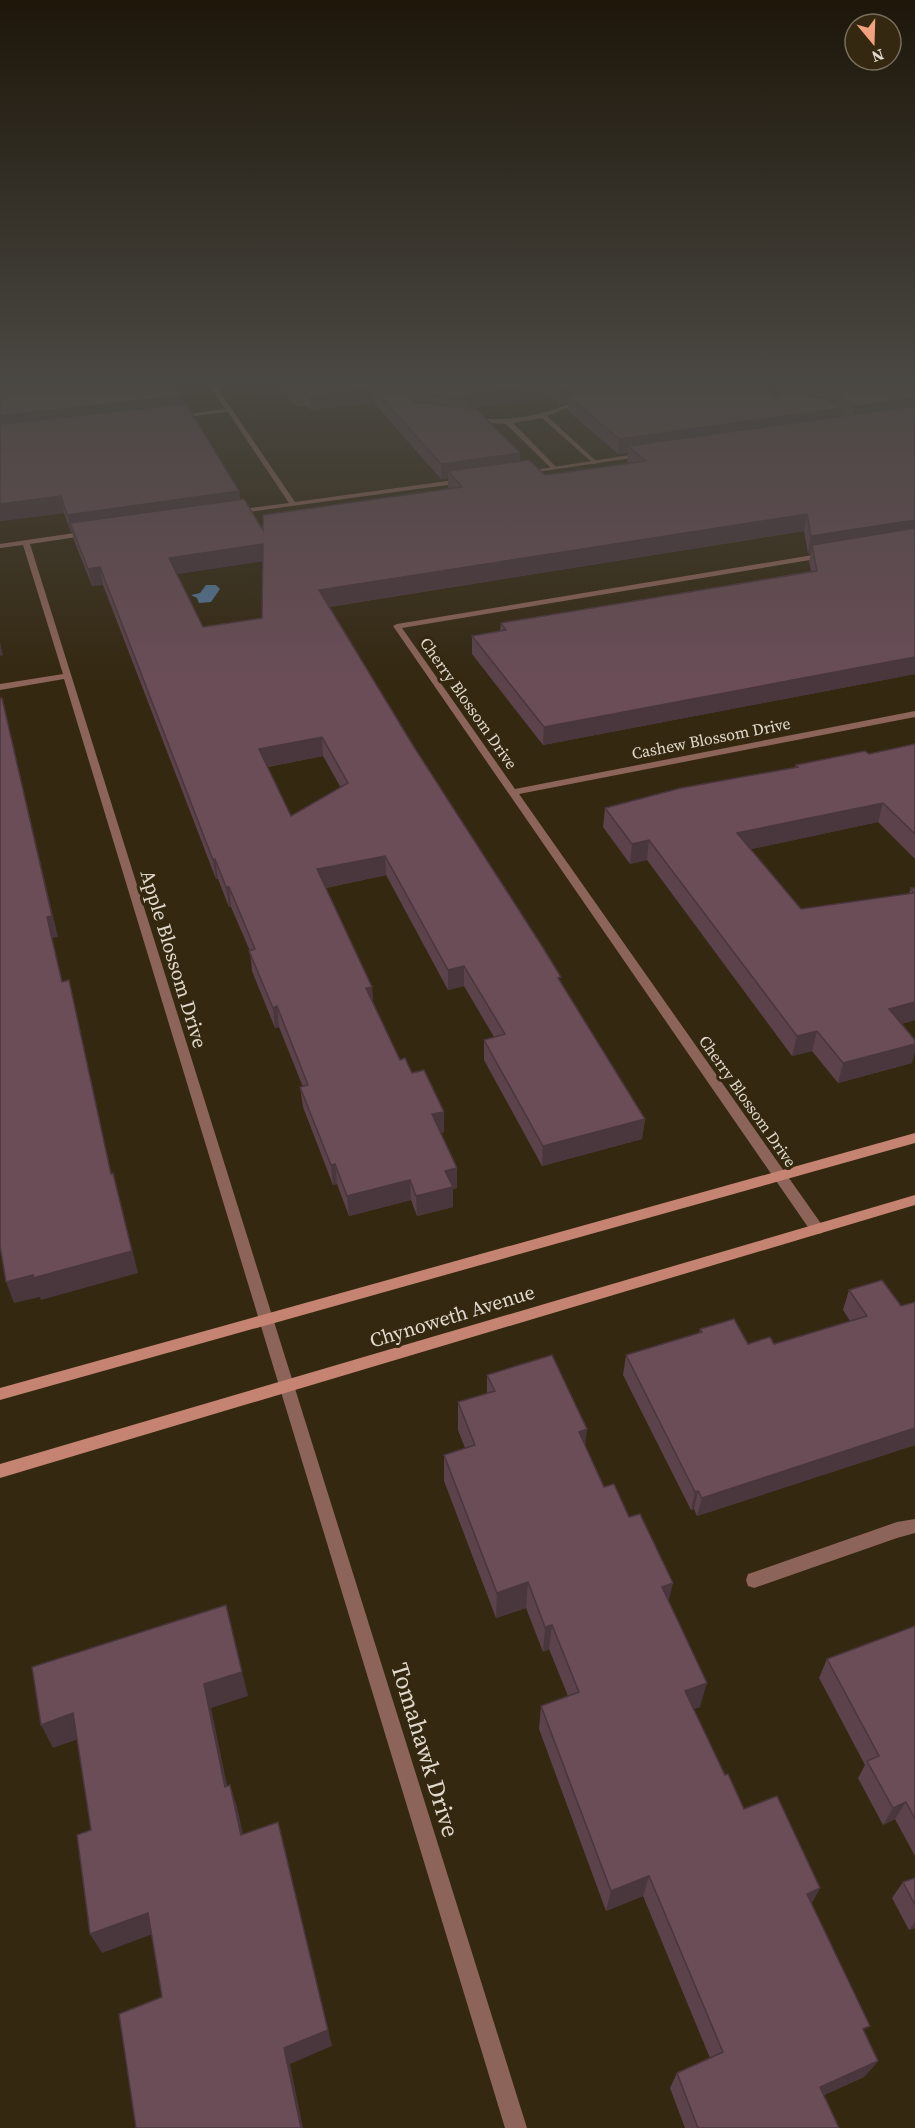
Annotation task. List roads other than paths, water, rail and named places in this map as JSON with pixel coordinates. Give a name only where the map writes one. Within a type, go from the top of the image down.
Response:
[{"type":"street","points":[[278,482],[293,504]]},
{"type":"street","points":[[223,514],[447,482]]},
{"type":"street","points":[[0,546],[96,532]]},
{"type":"street","name":"Apple Blossom Drive","points":[[26,542],[289,1386]]},
{"type":"street","name":"Cherry Blossom Drive","points":[[817,1229],[397,626],[832,554]]},
{"type":"street","points":[[0,687],[68,676]]},
{"type":"street","name":"Cashew Blossom Drive","points":[[512,792],[915,714]]},
{"type":"street","points":[[0,1394],[915,1138]]},
{"type":"street","name":"Chynoweth Avenue","points":[[0,1471],[915,1200]]},
{"type":"street","name":"Tomahawk Drive","points":[[289,1386],[516,2128]]},
{"type":"street","points":[[754,1580],[897,1530],[915,1526]]},
{"type":"water","points":[[206,585],[216,585],[220,589],[211,602],[199,603],[197,598],[191,595],[200,593]]}]
